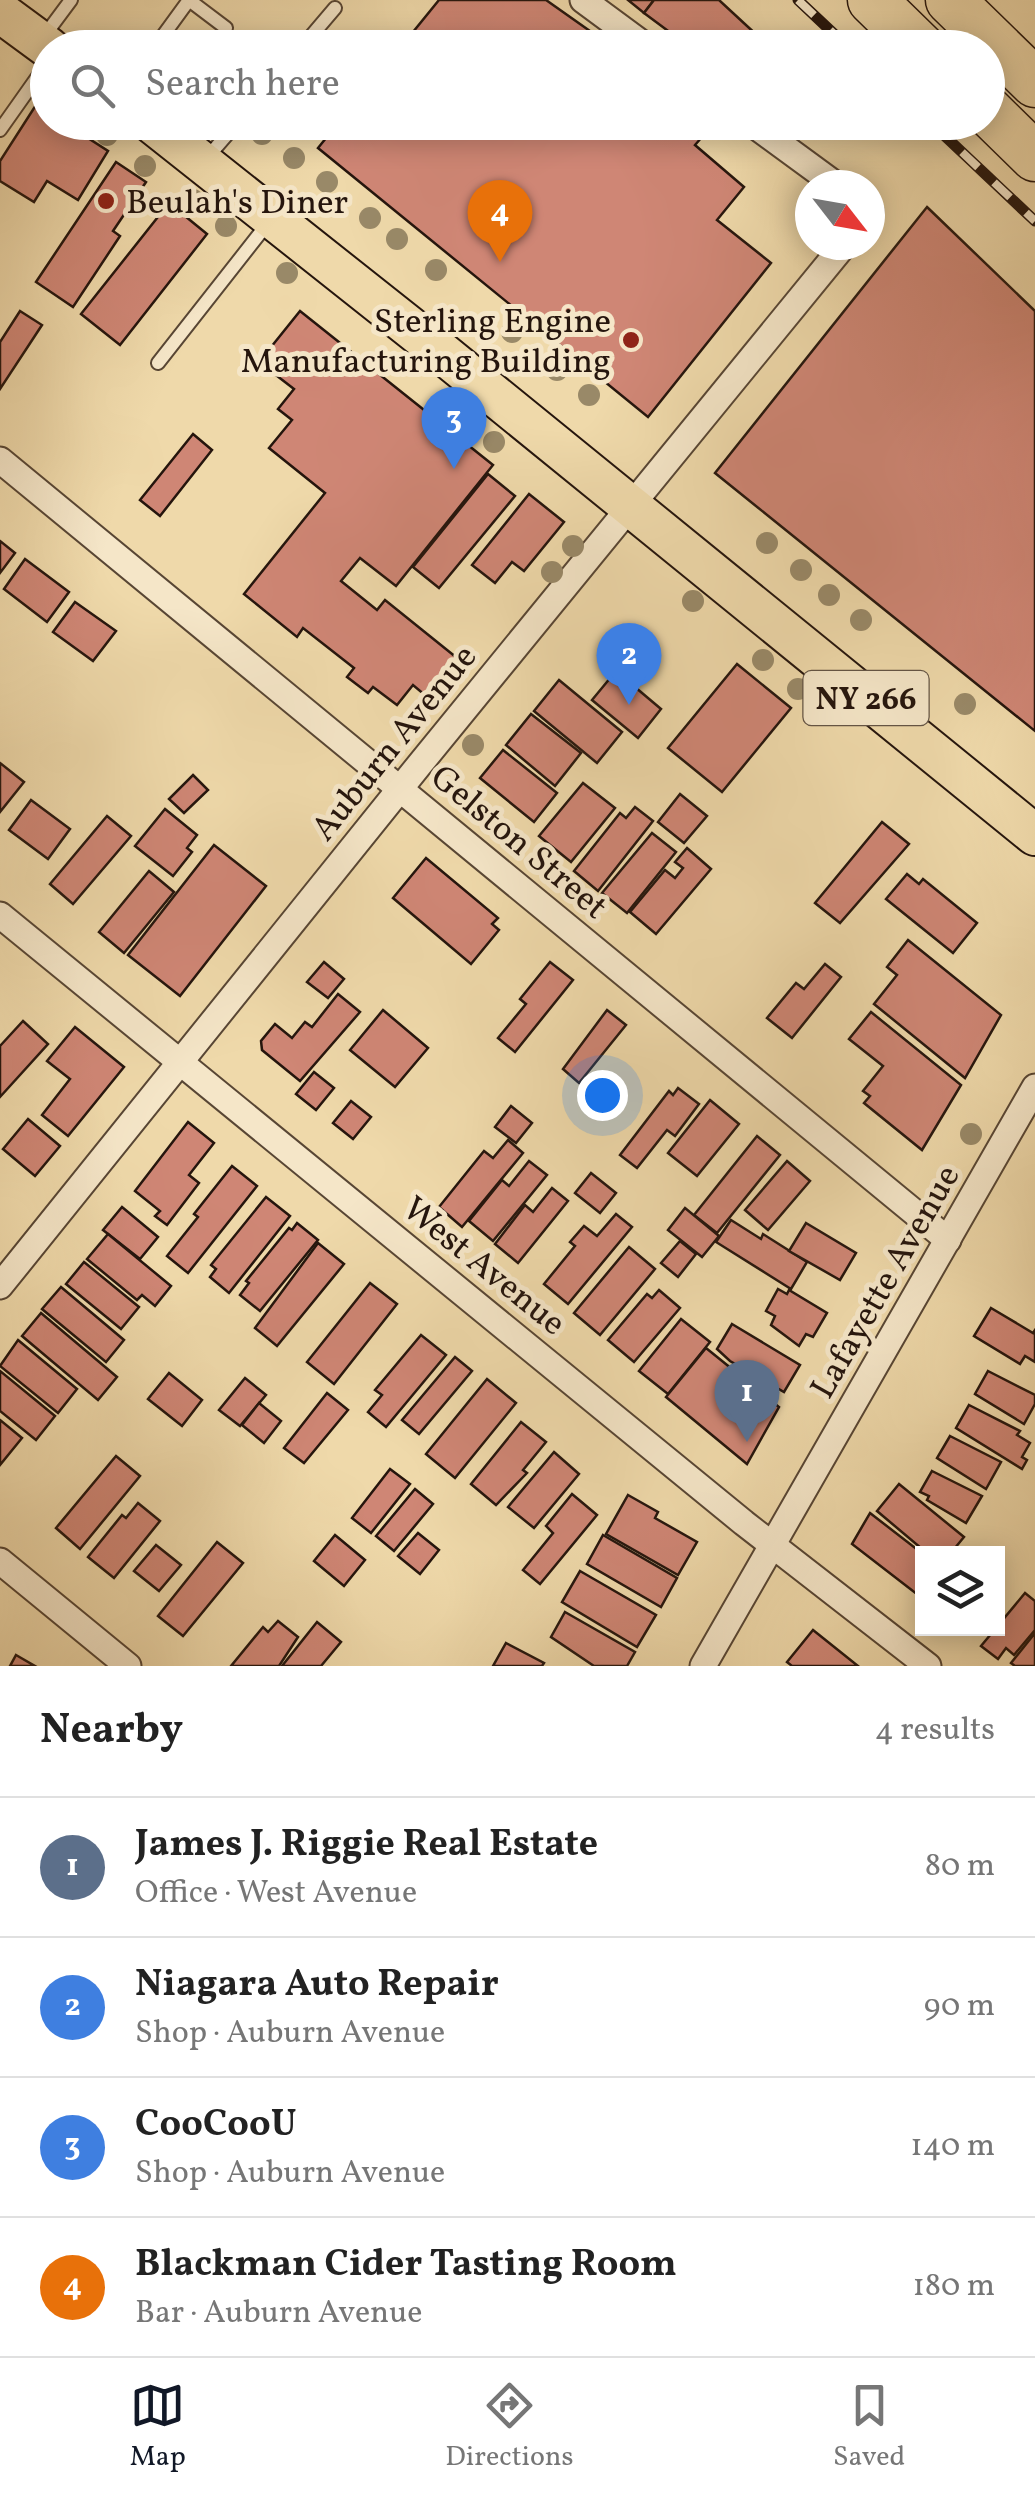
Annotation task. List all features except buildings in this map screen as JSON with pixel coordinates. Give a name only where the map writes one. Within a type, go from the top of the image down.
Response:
[{"type":"highway","points":[[872,0],[903,30]]},
{"type":"highway","points":[[950,0],[981,30]]},
{"type":"highway","points":[[1005,54],[1035,83]]},
{"type":"highway","points":[[1005,129],[1035,158]]},
{"type":"main road","points":[[0,12],[30,37]]},
{"type":"main road","name":"NY 266","points":[[174,140],[1035,835]]},
{"type":"street","points":[[582,0],[623,30]]},
{"type":"street","points":[[775,140],[816,170]]},
{"type":"street","name":"Auburn Avenue","points":[[0,1286],[832,260]]},
{"type":"street","name":"Gelston Street","points":[[0,460],[948,1240]]},
{"type":"street","name":"West Avenue","points":[[0,914],[773,1545],[928,1666]]},
{"type":"street","name":"Lafayette Avenue","points":[[703,1666],[1035,1087]]},
{"type":"street","points":[[0,1561],[128,1666]]},
{"type":"lane","points":[[56,30],[71,0]]},
{"type":"lane","points":[[167,30],[189,0],[226,28]]},
{"type":"lane","points":[[316,30],[335,8]]},
{"type":"lane","points":[[0,130],[30,78]]},
{"type":"lane","points":[[203,162],[222,140]]},
{"type":"lane","points":[[158,363],[273,218]]},
{"type":"railway","points":[[798,0],[830,30]]},
{"type":"railway","points":[[949,140],[1035,221]]},
{"type":"place","name":"Beulah's Diner","points":[[106,201]]},
{"type":"place","name":"Blackman Cider Tasting Room","points":[[500,262]]},
{"type":"place","name":"Sterling Engine Manufacturing Building","points":[[631,340]]},
{"type":"place","name":"CooCooU","points":[[454,469]]},
{"type":"place","name":"Niagara Auto Repair","points":[[629,705]]},
{"type":"place","name":"James J. Riggie Real Estate","points":[[747,1442]]}]
